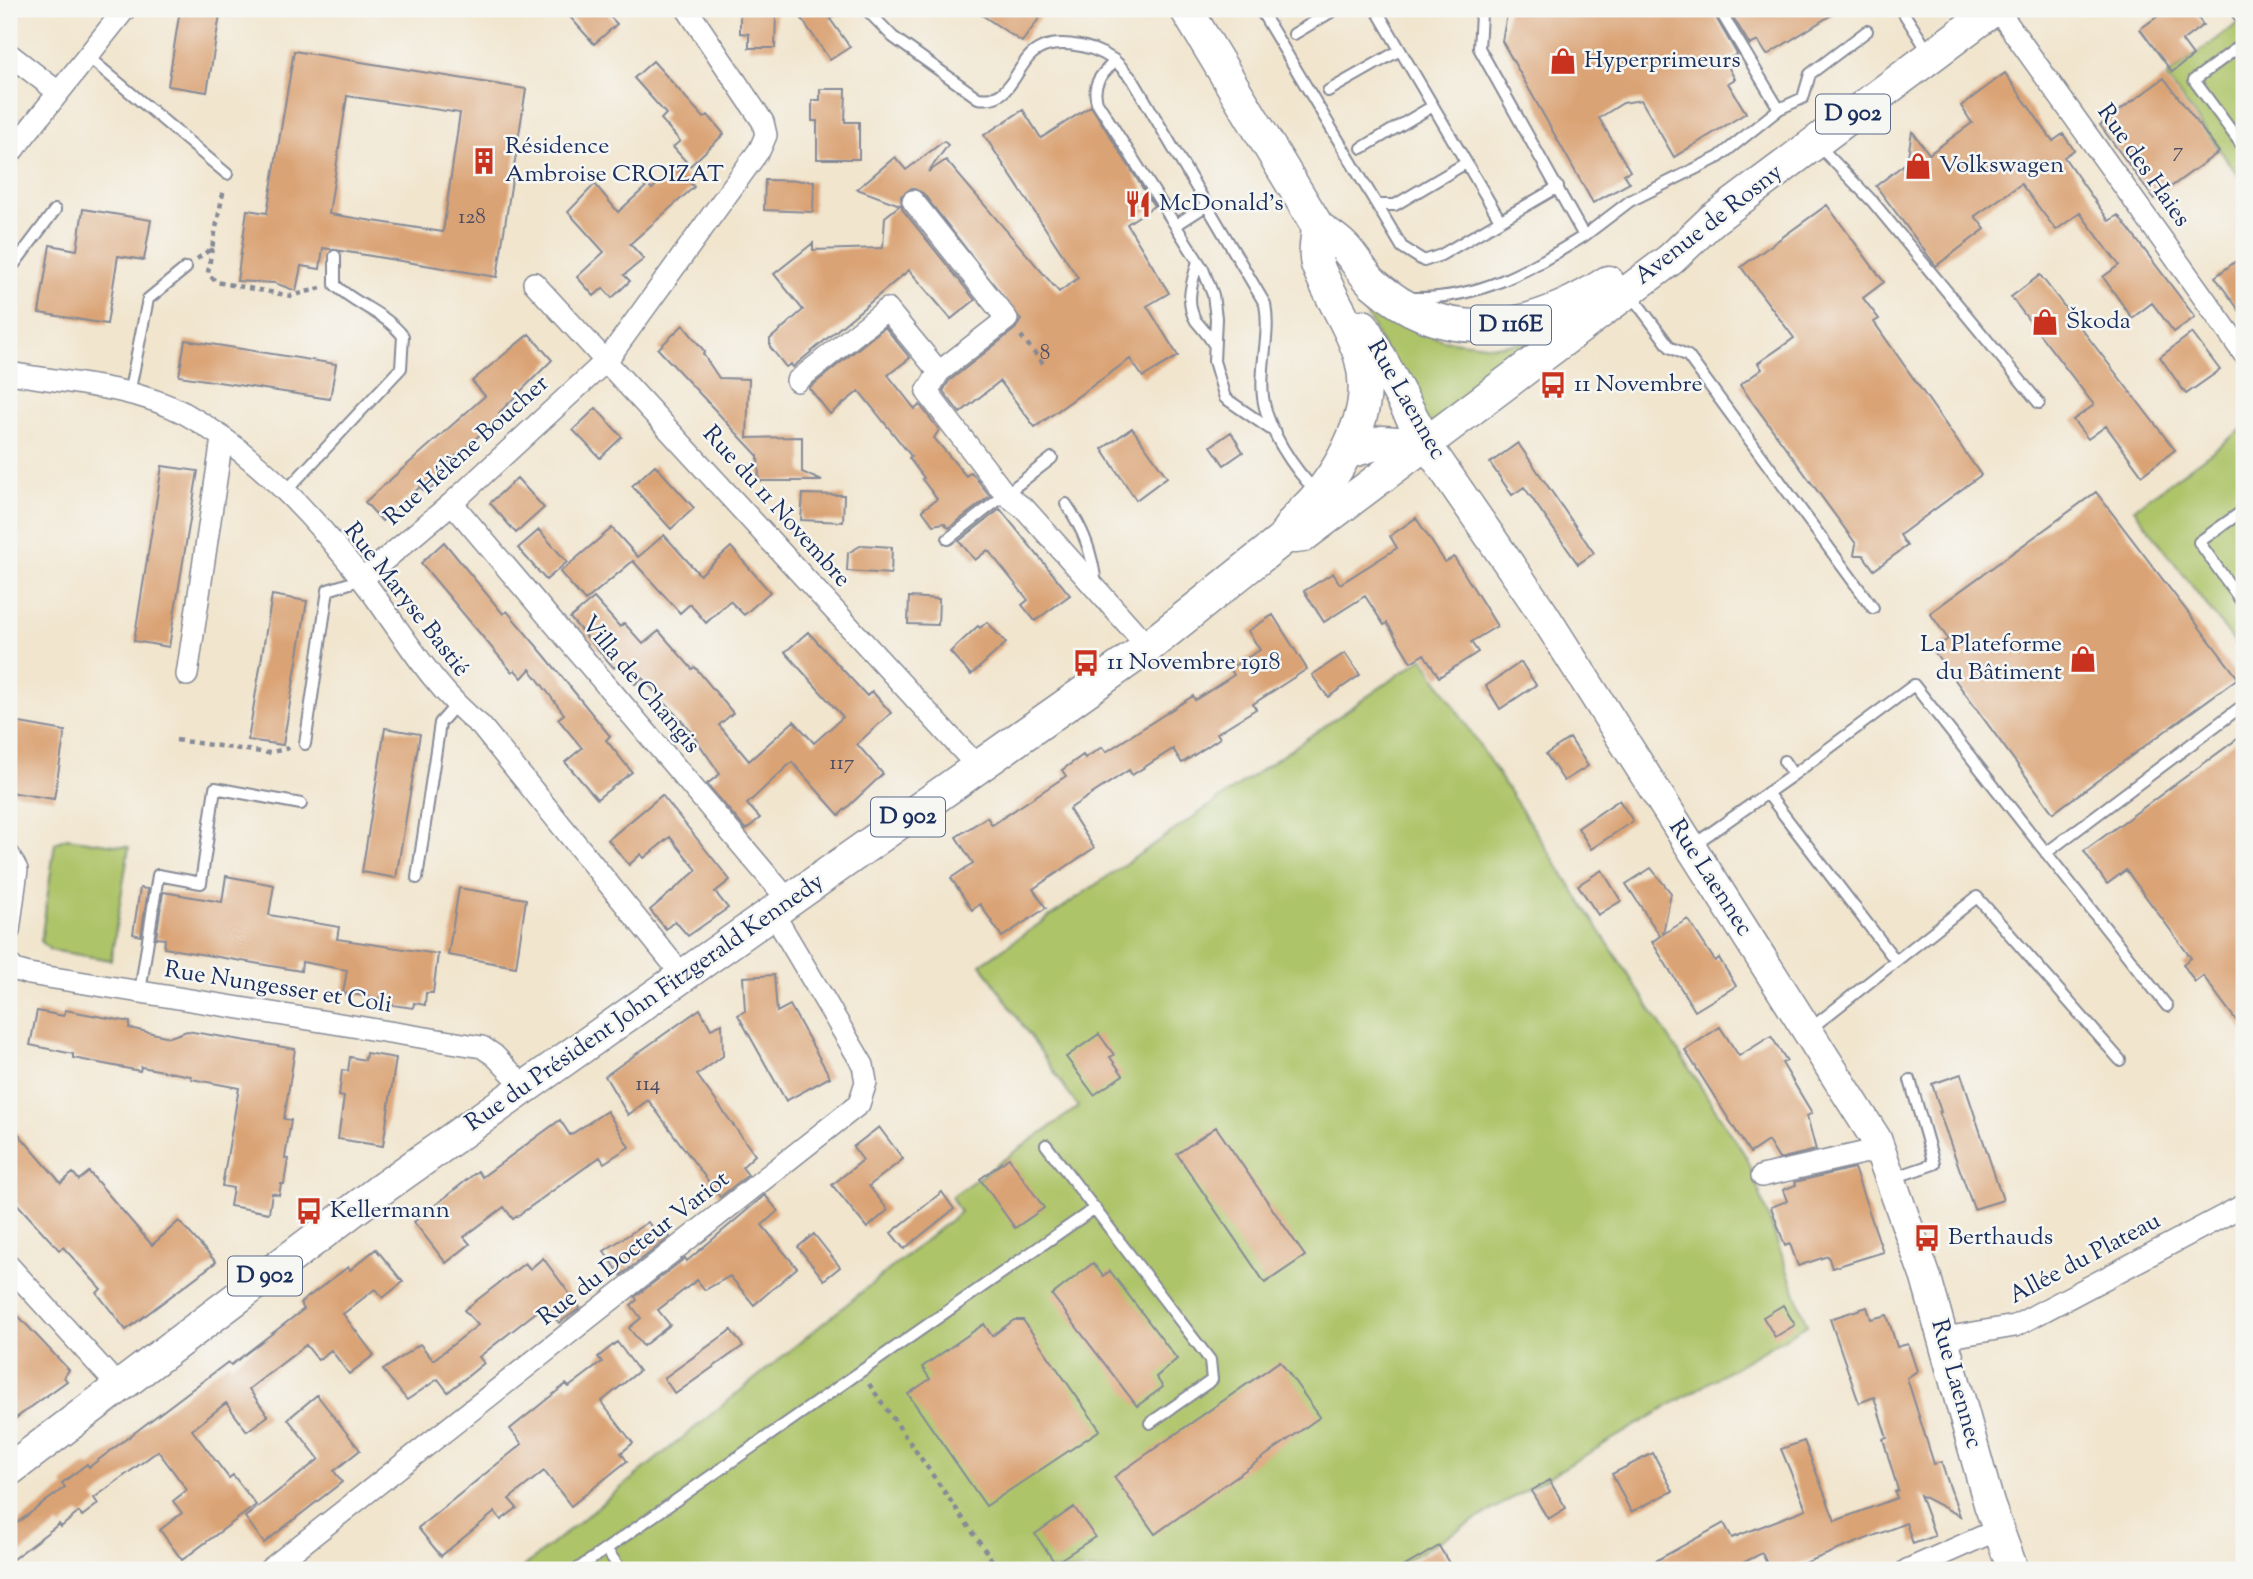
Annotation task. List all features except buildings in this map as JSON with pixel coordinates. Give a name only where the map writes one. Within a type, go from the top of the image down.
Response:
[{"type":"main road","name":"Rue Laennec","points":[[1186,9],[1318,227],[1325,255],[1427,445]]},
{"type":"main road","name":"Avenue de Rosny","points":[[1427,445],[1671,259],[1712,220],[1996,9]]},
{"type":"main road","name":"Rue Laennec","points":[[1318,227],[1345,248],[1373,283],[1392,298],[1442,320],[1470,326],[1512,326],[1576,303],[1658,249],[1712,220]]},
{"type":"main road","name":"Rue Laennec","points":[[1318,227],[1316,261],[1360,349],[1364,384],[1361,416],[1346,453]]},
{"type":"main road","points":[[1346,453],[1382,442],[1427,445]]},
{"type":"main road","name":"D 902","points":[[1283,539],[1303,536],[1370,483],[1427,445]]},
{"type":"main road","name":"D 902","points":[[1283,539],[1291,522],[1319,494],[1346,453]]},
{"type":"main road","name":"Rue du Président John Fitzgerald Kennedy","points":[[9,1470],[370,1198],[1148,647],[1283,539]]},
{"type":"street","points":[[9,155],[125,9]]},
{"type":"street","name":"Rue Hélène Boucher","points":[[362,579],[452,503],[607,360],[760,149],[766,135],[756,111],[687,9]]},
{"type":"street","name":"Rue des Haies","points":[[1996,9],[2244,354]]},
{"type":"street","points":[[9,54],[58,92]]},
{"type":"street","points":[[913,201],[1007,319],[939,372],[927,392],[1005,494],[1026,510],[1148,647]]},
{"type":"street","name":"Rue du 11 Novembre","points":[[534,283],[978,767]]},
{"type":"street","points":[[797,381],[887,309],[939,372]]},
{"type":"street","name":"Rue Maryse Bastié","points":[[9,373],[129,394],[183,413],[222,439],[285,492],[362,579],[455,706],[481,726],[683,976]]},
{"type":"street","points":[[187,675],[222,439]]},
{"type":"street","name":"Rue Laennec","points":[[1427,445],[1542,612],[1880,1149],[1944,1338],[1997,1530],[2013,1570]]},
{"type":"street","name":"Villa de Changis","points":[[452,503],[781,907]]},
{"type":"street","points":[[9,855],[17,870],[9,931]]},
{"type":"street","name":"Rue du Docteur Variot","points":[[269,1570],[859,1104],[865,1088],[863,1065],[781,907]]},
{"type":"street","name":"Rue Nungesser et Coli","points":[[9,964],[15,970],[29,974],[482,1047],[494,1055],[526,1088]]},
{"type":"street","points":[[1762,1176],[1880,1149]]},
{"type":"street","name":"Allée du Plateau","points":[[1944,1338],[2015,1326],[2244,1205]]},
{"type":"street","points":[[9,1266],[118,1386]]},
{"type":"street","points":[[1907,1570],[1997,1530]]},
{"type":"lane","points":[[866,9],[893,37],[978,98],[992,100],[1005,93],[1029,57],[1044,46],[1059,44],[1095,50],[1115,61],[1133,80],[1265,304],[1269,324],[1263,396],[1276,433],[1307,482],[1319,494]]},
{"type":"lane","points":[[1260,9],[1402,247],[1424,261],[1441,256],[1558,187]]},
{"type":"lane","points":[[1294,34],[1336,9]]},
{"type":"lane","points":[[1376,9],[1500,220]]},
{"type":"lane","points":[[1478,9],[1481,14],[1479,48],[1584,236]]},
{"type":"lane","points":[[1719,9],[1779,109]]},
{"type":"lane","points":[[1901,9],[1932,56]]},
{"type":"lane","points":[[2234,9],[2244,22]]},
{"type":"lane","points":[[1392,298],[1448,299],[1502,282],[1584,236],[1630,201],[1719,157],[1779,109],[1803,98],[1810,74],[1867,31]]},
{"type":"lane","points":[[2244,43],[2194,80],[2244,148]]},
{"type":"lane","points":[[1328,91],[1400,50]]},
{"type":"lane","points":[[87,56],[227,174]]},
{"type":"lane","points":[[1115,61],[1096,83],[1094,93],[1097,102],[1198,261],[1213,295],[1216,318],[1214,361],[1225,398],[1276,433]]},
{"type":"lane","points":[[1362,148],[1433,106]]},
{"type":"lane","points":[[1815,142],[1873,202],[2039,403]]},
{"type":"lane","points":[[1377,205],[1395,205],[1466,163]]},
{"type":"lane","points":[[1176,225],[1207,205]]},
{"type":"lane","points":[[9,271],[55,210]]},
{"type":"lane","points":[[285,492],[401,368],[403,336],[390,321],[349,298],[335,285],[335,256]]},
{"type":"lane","points":[[1198,261],[1190,291],[1191,305],[1195,319],[1213,343]]},
{"type":"lane","points":[[129,394],[148,299],[186,268]]},
{"type":"lane","points":[[1627,290],[1670,347],[1688,356],[1873,608]]},
{"type":"lane","points":[[948,539],[1052,458]]},
{"type":"lane","points":[[1066,504],[1082,528],[1092,555],[1097,587]]},
{"type":"lane","points":[[2244,510],[2199,542],[2244,605]]},
{"type":"lane","points":[[304,744],[328,590],[362,579]]},
{"type":"lane","points":[[1690,847],[1914,685],[2167,1006]]},
{"type":"lane","points":[[416,878],[440,723],[455,706]]},
{"type":"lane","points":[[2046,853],[2238,709]]},
{"type":"lane","points":[[1784,761],[1793,775]]},
{"type":"lane","points":[[140,992],[158,876],[201,883],[215,788],[301,804]]},
{"type":"lane","points":[[1767,793],[1896,961]]},
{"type":"lane","points":[[1808,1031],[1977,897],[2120,1060]]},
{"type":"lane","points":[[1891,1179],[1934,1164],[1910,1080]]},
{"type":"lane","points":[[1046,1145],[1210,1360],[1212,1380],[1150,1423]]},
{"type":"lane","points":[[576,1570],[1095,1208]]},
{"type":"lane","points":[[606,1549],[621,1570]]},
{"type":"path","points":[[227,174],[208,273],[216,282],[291,296],[335,285]]},
{"type":"path","points":[[186,268],[212,248]]},
{"type":"path","points":[[1007,319],[1046,367]]},
{"type":"path","points":[[176,740],[268,753],[304,744]]},
{"type":"path","points":[[861,1371],[999,1570]]},
{"type":"green space","points":[[2244,19],[2244,183],[2166,77]]},
{"type":"green space","points":[[1360,301],[1405,326],[1443,340],[1494,346],[1538,341],[1427,428],[1421,424]]},
{"type":"green space","points":[[2244,428],[2244,655],[2134,509]]},
{"type":"green space","points":[[1423,658],[1747,1158],[1807,1325],[1390,1570],[520,1570],[960,1212],[951,1197],[1078,1107],[981,964]]},
{"type":"green space","points":[[67,838],[129,847],[111,960],[50,950],[41,941],[55,843]]},
{"type":"place","name":"Hyperprimeurs","points":[[1563,61]]},
{"type":"place","name":"Résidence Ambroise CROIZAT","points":[[484,161]]},
{"type":"place","name":"Volkswagen","points":[[1918,166]]},
{"type":"place","name":"McDonald's","points":[[1138,204]]},
{"type":"place","name":"Škoda","points":[[2045,322]]},
{"type":"place","name":"11 Novembre","points":[[1553,385]]},
{"type":"place","name":"La Plateforme du Bâtiment","points":[[2083,659]]},
{"type":"place","name":"11 Novembre 1918","points":[[1086,663]]},
{"type":"place","name":"Kellermann","points":[[309,1211]]},
{"type":"place","name":"Berthauds","points":[[1927,1238]]}]
